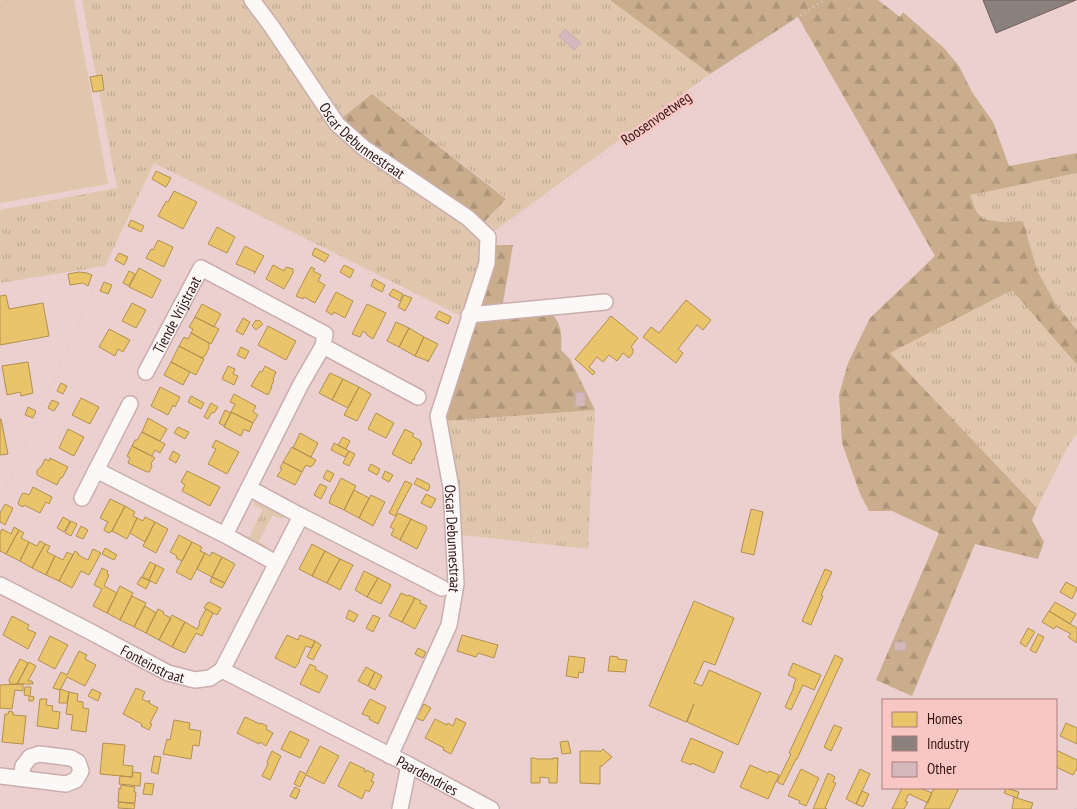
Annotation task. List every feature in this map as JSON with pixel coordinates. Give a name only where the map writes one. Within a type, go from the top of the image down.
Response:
[{"type":"street","name":"Oscar Debunnestraat","points":[[252,0],[272,26],[337,124],[364,148],[468,218],[488,237],[486,263],[438,416],[451,488],[456,584],[449,625],[390,756]]},
{"type":"street","name":"Tiende Vrijstraat","points":[[146,372],[201,268],[325,334],[323,346]]},
{"type":"street","points":[[469,314],[605,302]]},
{"type":"street","points":[[225,535],[301,384],[323,346],[418,397]]},
{"type":"street","points":[[82,498],[130,404]]},
{"type":"street","points":[[96,470],[276,563]]},
{"type":"street","points":[[249,488],[442,588]]},
{"type":"street","points":[[300,516],[222,670],[390,756]]},
{"type":"street","name":"Fonteinstraat","points":[[0,586],[168,673],[195,680],[210,678],[222,670]]},
{"type":"street","name":"Paardendries","points":[[390,756],[491,809]]},
{"type":"street","points":[[400,809],[409,765]]},
{"type":"street","points":[[0,776],[21,778]]},
{"type":"path","name":"Roosenvoetweg","points":[[488,237],[824,0]]},
{"type":"path","points":[[0,501],[101,271]]},
{"type":"path","points":[[1075,809],[1077,804]]},
{"type":"green space","points":[[74,0],[108,184],[0,203],[0,1]]},
{"type":"green space","points":[[82,0],[245,0],[335,129],[470,225],[482,240],[479,269],[461,316],[154,163],[105,266],[0,283],[0,210],[117,188]]},
{"type":"green space","points":[[261,0],[610,0],[710,74],[493,232],[484,222],[506,198],[372,94],[343,117]]},
{"type":"green space","points":[[610,0],[878,0],[900,17],[903,12],[944,48],[959,66],[972,92],[993,122],[1009,166],[1077,153],[1077,173],[970,195],[976,211],[983,219],[1002,222],[1023,221],[1037,270],[1055,303],[1077,330],[1077,365],[1012,290],[890,353],[1037,508],[1032,520],[1044,542],[1038,559],[975,544],[912,696],[876,680],[939,533],[892,511],[869,511],[860,494],[842,443],[839,395],[848,363],[870,318],[935,256],[798,17],[710,74]]},
{"type":"green space","points":[[372,94],[506,199],[484,222],[356,134],[343,117]]},
{"type":"green space","points":[[1077,173],[1077,330],[1055,303],[1037,270],[1023,221],[1002,222],[983,219],[976,211],[970,194]]},
{"type":"green space","points":[[494,245],[513,245],[503,303],[527,302],[531,306],[547,311],[556,318],[561,333],[561,350],[570,359],[595,410],[445,421]]},
{"type":"green space","points":[[1012,289],[1077,365],[1077,433],[1067,448],[1037,508],[890,353]]},
{"type":"green space","points":[[595,410],[588,549],[462,535],[445,421]]},
{"type":"green space","points":[[256,501],[284,515],[282,519],[273,515],[258,542],[268,547],[266,551],[237,536],[239,532],[249,537],[263,509],[253,505]]},
{"type":"building: Homes","points":[[102,75],[104,90],[93,92],[90,77]]},
{"type":"building: Homes","points":[[156,171],[171,178],[166,187],[152,179]]},
{"type":"building: Homes","points":[[174,191],[197,202],[183,229],[158,216]]},
{"type":"building: Homes","points":[[131,220],[144,226],[141,232],[128,226]]},
{"type":"building: Homes","points":[[217,227],[235,237],[227,253],[208,244]]},
{"type":"building: Homes","points":[[158,240],[173,247],[164,267],[146,258]]},
{"type":"building: Homes","points":[[245,246],[264,256],[254,274],[255,272],[236,264]]},
{"type":"building: Homes","points":[[315,248],[329,255],[325,262],[312,255]]},
{"type":"building: Homes","points":[[119,253],[128,257],[124,265],[115,260]]},
{"type":"building: Homes","points":[[273,265],[284,271],[286,267],[293,269],[293,273],[284,289],[266,279]]},
{"type":"building: Homes","points":[[344,265],[354,270],[350,278],[340,272]]},
{"type":"building: Homes","points":[[311,267],[315,269],[313,271],[321,275],[318,281],[325,285],[315,303],[304,297],[303,299],[296,296]]},
{"type":"building: Homes","points":[[139,268],[161,280],[152,298],[129,287]]},
{"type":"building: Homes","points":[[129,271],[135,274],[129,286],[123,283]]},
{"type":"building: Homes","points":[[79,272],[92,275],[88,286],[83,283],[70,285],[68,274]]},
{"type":"building: Homes","points":[[374,279],[385,285],[382,292],[371,286]]},
{"type":"building: Homes","points":[[104,282],[112,285],[108,294],[100,291]]},
{"type":"building: Homes","points":[[393,289],[403,294],[400,301],[389,295]]},
{"type":"building: Homes","points":[[336,292],[353,301],[345,318],[334,312],[332,315],[326,311]]},
{"type":"building: Homes","points":[[6,295],[9,309],[43,303],[49,336],[0,345],[0,296]]},
{"type":"building: Homes","points":[[404,295],[412,298],[405,311],[398,307]]},
{"type":"building: Homes","points":[[686,300],[711,320],[703,330],[697,325],[678,349],[683,353],[676,363],[643,337],[651,327],[659,333]]},
{"type":"building: Homes","points":[[132,303],[146,310],[136,328],[122,321]]},
{"type":"building: Homes","points":[[202,304],[221,314],[214,327],[195,317]]},
{"type":"building: Homes","points":[[367,304],[386,313],[373,339],[363,331],[360,337],[352,334]]},
{"type":"building: Homes","points":[[439,311],[451,317],[448,324],[435,318]]},
{"type":"building: Homes","points":[[611,316],[638,338],[631,347],[633,353],[629,358],[623,353],[617,361],[609,355],[603,362],[597,357],[589,367],[595,372],[593,375],[575,359]]},
{"type":"building: Homes","points":[[195,317],[219,329],[211,344],[191,333],[193,329],[189,327]]},
{"type":"building: Homes","points":[[243,318],[250,322],[243,335],[236,331]]},
{"type":"building: Homes","points":[[256,320],[263,324],[256,330],[252,326]]},
{"type":"building: Homes","points":[[396,322],[409,328],[399,347],[387,341]]},
{"type":"building: Homes","points":[[268,326],[296,341],[286,360],[258,345]]},
{"type":"building: Homes","points":[[409,328],[424,337],[415,356],[399,347]]},
{"type":"building: Homes","points":[[109,329],[130,340],[123,352],[118,349],[115,356],[99,347]]},
{"type":"building: Homes","points":[[191,333],[209,343],[209,348],[202,358],[179,346],[184,337],[188,339]]},
{"type":"building: Homes","points":[[424,337],[438,344],[428,362],[415,356]]},
{"type":"building: Homes","points":[[179,346],[204,359],[196,375],[171,362]]},
{"type":"building: Homes","points":[[241,347],[249,351],[245,359],[237,355]]},
{"type":"building: Homes","points":[[28,362],[33,393],[21,396],[20,392],[7,395],[2,366]]},
{"type":"building: Homes","points":[[171,362],[190,372],[183,385],[164,375]]},
{"type":"building: Homes","points":[[228,366],[235,369],[233,374],[238,376],[234,385],[222,379]]},
{"type":"building: Homes","points":[[265,366],[276,372],[268,395],[251,386]]},
{"type":"building: Homes","points":[[330,373],[343,379],[332,400],[319,393]]},
{"type":"building: Homes","points":[[343,379],[359,387],[348,408],[332,400]]},
{"type":"building: Homes","points":[[61,383],[67,386],[63,394],[57,391]]},
{"type":"building: Homes","points":[[160,387],[180,397],[168,415],[151,406]]},
{"type":"building: Homes","points":[[359,387],[371,394],[357,421],[344,415]]},
{"type":"building: Homes","points":[[234,394],[256,406],[253,412],[258,415],[253,423],[231,412],[235,404],[230,402]]},
{"type":"building: Homes","points":[[191,396],[204,403],[201,409],[188,402]]},
{"type":"building: Homes","points":[[81,398],[99,407],[90,424],[72,415]]},
{"type":"building: Homes","points":[[52,400],[59,403],[54,411],[48,408]]},
{"type":"building: Homes","points":[[211,403],[218,407],[208,419],[204,417]]},
{"type":"building: Homes","points":[[28,407],[36,411],[33,418],[25,415]]},
{"type":"building: Homes","points":[[225,410],[231,413],[224,426],[219,423]]},
{"type":"building: Homes","points":[[231,412],[253,423],[249,432],[244,429],[241,436],[224,427]]},
{"type":"building: Homes","points":[[376,413],[394,423],[386,438],[368,429]]},
{"type":"building: Homes","points":[[148,418],[167,429],[160,441],[142,432]]},
{"type":"building: Homes","points":[[0,419],[8,454],[0,455]]},
{"type":"building: Homes","points":[[178,427],[189,432],[185,439],[174,433]]},
{"type":"building: Homes","points":[[68,429],[84,437],[74,456],[59,448]]},
{"type":"building: Homes","points":[[405,429],[414,434],[412,436],[421,441],[420,443],[422,444],[411,464],[392,454]]},
{"type":"building: Homes","points":[[142,432],[165,444],[160,453],[155,450],[152,456],[132,446]]},
{"type":"building: Homes","points":[[300,433],[318,443],[311,457],[293,448]]},
{"type":"building: Homes","points":[[343,437],[350,441],[346,449],[338,445]]},
{"type":"building: Homes","points":[[216,440],[239,452],[227,474],[208,464],[216,449],[212,447]]},
{"type":"building: Homes","points":[[334,443],[349,451],[345,457],[331,450]]},
{"type":"building: Homes","points":[[132,446],[155,458],[151,463],[152,467],[149,472],[128,463],[130,458],[127,456]]},
{"type":"building: Homes","points":[[292,447],[316,460],[313,465],[310,467],[306,465],[302,472],[283,462]]},
{"type":"building: Homes","points":[[173,451],[180,455],[176,463],[169,459]]},
{"type":"building: Homes","points":[[349,451],[355,454],[349,466],[343,463]]},
{"type":"building: Homes","points":[[50,458],[68,467],[57,485],[37,475],[37,470],[45,459],[49,461]]},
{"type":"building: Homes","points":[[283,462],[302,472],[295,485],[277,476],[282,469],[280,468]]},
{"type":"building: Homes","points":[[371,464],[380,469],[377,475],[368,470]]},
{"type":"building: Homes","points":[[327,470],[334,474],[330,482],[323,478]]},
{"type":"building: Homes","points":[[187,471],[220,487],[210,506],[182,491],[185,485],[181,482]]},
{"type":"building: Homes","points":[[385,471],[393,475],[389,482],[382,478]]},
{"type":"building: Homes","points":[[341,478],[356,486],[344,510],[329,503]]},
{"type":"building: Homes","points":[[417,478],[429,484],[428,491],[414,484]]},
{"type":"building: Homes","points":[[405,481],[412,484],[395,516],[389,513]]},
{"type":"building: Homes","points":[[320,484],[327,487],[321,499],[314,495]]},
{"type":"building: Homes","points":[[33,487],[52,497],[49,504],[46,502],[40,513],[24,505],[23,507],[18,503],[22,494],[29,495]]},
{"type":"building: Homes","points":[[354,490],[369,498],[359,518],[344,510]]},
{"type":"building: Homes","points":[[426,494],[436,499],[431,508],[421,503]]},
{"type":"building: Homes","points":[[371,495],[385,502],[373,526],[359,518]]},
{"type":"building: Homes","points":[[110,499],[125,506],[112,531],[109,533],[104,529],[108,522],[100,518]]},
{"type":"building: Homes","points":[[5,504],[13,508],[5,525],[0,522],[0,513]]},
{"type":"building: Homes","points":[[125,506],[135,512],[133,516],[137,518],[127,539],[112,531]]},
{"type":"building: Homes","points":[[751,509],[763,512],[754,555],[741,552]]},
{"type":"building: Homes","points":[[398,513],[411,519],[400,540],[391,535],[394,529],[390,527]]},
{"type":"building: Homes","points":[[63,517],[70,521],[64,532],[57,528]]},
{"type":"building: Homes","points":[[145,517],[155,522],[145,542],[130,533],[137,518],[143,521]]},
{"type":"building: Homes","points":[[411,519],[427,528],[417,549],[400,540]]},
{"type":"building: Homes","points":[[71,521],[77,524],[71,536],[65,533]]},
{"type":"building: Homes","points":[[155,522],[168,529],[156,553],[143,546]]},
{"type":"building: Homes","points":[[81,526],[88,530],[83,539],[76,536]]},
{"type":"building: Homes","points":[[14,527],[19,530],[6,554],[0,551],[0,533],[2,529],[11,534]]},
{"type":"building: Homes","points":[[19,530],[24,533],[21,538],[29,542],[20,561],[6,554]]},
{"type":"building: Homes","points":[[179,535],[192,542],[182,561],[170,552]]},
{"type":"building: Homes","points":[[40,541],[45,544],[32,568],[20,561],[29,542],[37,546]]},
{"type":"building: Homes","points":[[192,542],[202,547],[200,551],[205,553],[191,580],[176,572]]},
{"type":"building: Homes","points":[[45,544],[50,546],[47,552],[55,556],[46,575],[32,568]]},
{"type":"building: Homes","points":[[312,544],[325,551],[312,576],[299,569]]},
{"type":"building: Homes","points":[[105,548],[117,555],[114,560],[102,554]]},
{"type":"building: Homes","points":[[93,549],[101,553],[89,575],[81,571],[72,588],[59,581],[75,551],[78,555],[88,560]]},
{"type":"building: Homes","points":[[325,551],[340,559],[327,583],[312,576]]},
{"type":"building: Homes","points":[[67,552],[73,555],[59,581],[46,575],[55,556],[63,560]]},
{"type":"building: Homes","points":[[212,552],[222,557],[212,577],[197,569],[205,553],[210,556]]},
{"type":"building: Homes","points":[[222,557],[235,564],[225,583],[212,577]]},
{"type":"building: Homes","points":[[340,559],[353,565],[340,590],[327,583]]},
{"type":"building: Homes","points":[[150,562],[156,565],[149,580],[142,577]]},
{"type":"building: Homes","points":[[156,565],[164,569],[156,584],[149,580]]},
{"type":"building: Homes","points":[[102,568],[108,571],[107,574],[109,575],[104,586],[117,593],[107,613],[93,606],[102,589],[94,585]]},
{"type":"building: Homes","points":[[825,569],[832,572],[821,595],[823,596],[811,625],[802,621]]},
{"type":"building: Homes","points":[[364,571],[378,578],[367,597],[355,590]]},
{"type":"building: Homes","points":[[141,577],[150,581],[146,589],[137,584]]},
{"type":"building: Homes","points":[[212,577],[225,583],[222,588],[210,582]]},
{"type":"building: Homes","points":[[378,578],[391,585],[381,604],[367,597]]},
{"type":"building: Homes","points":[[1066,582],[1077,588],[1072,599],[1060,592]]},
{"type":"building: Homes","points":[[120,586],[133,593],[120,620],[107,613]]},
{"type":"building: Homes","points":[[401,593],[415,598],[402,622],[389,616]]},
{"type":"building: Homes","points":[[132,596],[146,603],[134,627],[120,620]]},
{"type":"building: Homes","points":[[415,598],[427,606],[415,629],[402,622]]},
{"type":"building: Homes","points":[[694,601],[734,618],[715,665],[704,661],[694,683],[702,686],[709,670],[761,693],[738,745],[687,722],[694,704],[686,722],[649,706]]},
{"type":"building: Homes","points":[[209,602],[221,608],[217,615],[204,608]]},
{"type":"building: Homes","points":[[1055,602],[1076,614],[1070,624],[1049,611]]},
{"type":"building: Homes","points":[[145,606],[156,613],[146,633],[134,627]]},
{"type":"building: Homes","points":[[158,609],[171,618],[159,640],[146,633]]},
{"type":"building: Homes","points":[[206,609],[213,613],[202,636],[196,633],[185,653],[172,647],[185,622],[197,629]]},
{"type":"building: Homes","points":[[349,610],[358,615],[354,622],[346,618]]},
{"type":"building: Homes","points":[[1049,611],[1077,628],[1077,643],[1068,637],[1071,634],[1056,626],[1054,629],[1042,622]]},
{"type":"building: Homes","points":[[172,615],[185,622],[172,647],[159,640]]},
{"type":"building: Homes","points":[[373,615],[380,618],[373,632],[366,628]]},
{"type":"building: Homes","points":[[12,616],[29,625],[27,629],[36,633],[28,649],[3,635]]},
{"type":"building: Homes","points":[[1028,628],[1035,632],[1026,647],[1020,643]]},
{"type":"building: Homes","points":[[1038,634],[1044,637],[1036,653],[1030,650]]},
{"type":"building: Homes","points":[[287,635],[298,640],[300,635],[315,641],[312,648],[306,646],[295,668],[275,658]]},
{"type":"building: Homes","points":[[462,635],[498,645],[494,658],[478,653],[476,657],[457,651]]},
{"type":"building: Homes","points":[[50,636],[68,645],[55,669],[38,660]]},
{"type":"building: Homes","points":[[315,641],[321,645],[313,660],[307,657]]},
{"type":"building: Homes","points":[[418,648],[426,652],[423,658],[415,654]]},
{"type":"building: Homes","points":[[79,651],[87,655],[85,659],[96,665],[85,686],[67,677],[60,690],[53,688],[61,672],[67,675]]},
{"type":"building: Homes","points":[[835,655],[843,659],[783,785],[777,782]]},
{"type":"building: Homes","points":[[569,656],[585,658],[583,673],[579,672],[578,678],[566,676]]},
{"type":"building: Homes","points":[[610,656],[627,660],[625,672],[608,671]]},
{"type":"building: Homes","points":[[20,659],[28,663],[17,684],[10,684],[9,680]]},
{"type":"building: Homes","points":[[29,662],[36,666],[28,681],[32,681],[33,684],[17,684]]},
{"type":"building: Homes","points":[[793,663],[821,675],[814,690],[803,685],[791,710],[785,707],[796,679],[788,675]]},
{"type":"building: Homes","points":[[310,664],[328,676],[319,693],[300,684]]},
{"type":"building: Homes","points":[[366,667],[375,672],[368,686],[358,681]]},
{"type":"building: Homes","points":[[375,672],[382,676],[375,690],[368,686]]},
{"type":"building: Homes","points":[[23,684],[23,691],[15,690],[12,709],[0,708],[0,685]]},
{"type":"building: Homes","points":[[25,687],[31,687],[30,696],[34,697],[33,701],[29,701],[29,696],[24,695]]},
{"type":"building: Homes","points":[[136,688],[145,692],[142,699],[148,702],[149,700],[149,703],[158,708],[150,723],[152,724],[149,730],[123,714]]},
{"type":"building: Homes","points":[[60,689],[69,692],[67,703],[59,703]]},
{"type":"building: Homes","points":[[92,689],[101,693],[98,701],[88,696]]},
{"type":"building: Homes","points":[[69,692],[78,694],[77,701],[83,702],[83,708],[89,709],[86,732],[71,730],[73,715],[66,714]]},
{"type":"building: Homes","points":[[40,699],[47,699],[46,705],[53,706],[52,711],[60,712],[58,729],[37,726]]},
{"type":"building: Homes","points":[[370,699],[386,707],[378,724],[369,719],[370,717],[362,714]]},
{"type":"building: Homes","points":[[424,704],[431,708],[423,721],[416,718]]},
{"type":"building: Homes","points":[[9,711],[13,712],[13,715],[26,716],[23,744],[2,742],[5,714],[8,714]]},
{"type":"building: Homes","points":[[245,717],[267,726],[266,729],[273,733],[266,746],[237,733]]},
{"type":"building: Homes","points":[[456,718],[466,723],[451,754],[425,738],[435,719],[453,726]]},
{"type":"building: Homes","points":[[174,720],[190,723],[189,729],[201,731],[199,746],[193,745],[191,759],[163,754],[167,739],[170,740]]},
{"type":"building: Homes","points":[[1066,723],[1077,728],[1077,744],[1060,736]]},
{"type":"building: Homes","points":[[834,725],[842,728],[831,751],[824,747]]},
{"type":"building: Homes","points":[[290,731],[309,740],[300,758],[281,749]]},
{"type":"building: Homes","points":[[691,738],[723,752],[714,773],[692,763],[691,765],[681,761]]},
{"type":"building: Homes","points":[[568,741],[571,753],[562,754],[560,742]]},
{"type":"building: Homes","points":[[103,743],[125,745],[123,765],[133,766],[132,777],[100,774]]},
{"type":"building: Homes","points":[[320,746],[339,756],[324,784],[306,775],[300,787],[294,784],[300,771],[306,774]]},
{"type":"building: Homes","points":[[603,749],[612,757],[600,766],[600,784],[580,783],[580,751],[600,752]]},
{"type":"building: Homes","points":[[1057,750],[1077,760],[1077,768],[1073,775],[1057,767]]},
{"type":"building: Homes","points":[[272,751],[281,756],[270,780],[262,776]]},
{"type":"building: Homes","points":[[154,756],[161,757],[158,774],[151,772]]},
{"type":"building: Homes","points":[[531,758],[558,758],[557,783],[549,783],[549,778],[540,777],[540,783],[531,783]]},
{"type":"building: Homes","points":[[350,762],[365,769],[364,771],[366,772],[367,770],[374,774],[371,781],[374,782],[369,792],[366,790],[362,799],[338,786]]},
{"type":"building: Homes","points":[[750,765],[768,773],[769,771],[779,775],[768,799],[740,787]]},
{"type":"building: Homes","points":[[801,769],[819,778],[806,806],[788,796]]},
{"type":"building: Homes","points":[[860,769],[870,774],[856,804],[846,799]]},
{"type":"building: Homes","points":[[133,772],[141,773],[140,786],[119,784],[120,776],[132,777]]},
{"type":"building: Homes","points":[[828,773],[835,777],[833,782],[836,783],[825,808],[827,809],[813,809]]},
{"type":"building: Homes","points":[[145,783],[154,784],[152,795],[143,794]]},
{"type":"building: Homes","points":[[121,785],[135,787],[135,803],[118,802]]},
{"type":"building: Homes","points":[[295,787],[300,790],[296,799],[290,796]]},
{"type":"building: Homes","points":[[902,789],[922,789],[932,793],[928,803],[909,794],[905,801],[908,802],[904,809],[892,809]]},
{"type":"building: Homes","points":[[934,789],[959,789],[949,809],[924,809]]},
{"type":"building: Homes","points":[[1006,789],[1019,792],[1017,798],[1004,793]]},
{"type":"building: Homes","points":[[862,791],[869,794],[863,807],[856,804]]},
{"type":"building: Homes","points":[[1014,797],[1033,803],[1031,809],[1012,809]]},
{"type":"building: Homes","points":[[119,802],[135,804],[134,809],[118,808]]},
{"type":"building: Industry","points":[[983,0],[1076,0],[996,33]]},
{"type":"building: Other","points":[[565,29],[581,43],[574,50],[559,36]]},
{"type":"building: Other","points":[[576,392],[585,393],[585,406],[575,406]]},
{"type":"building: Other","points":[[894,642],[906,642],[906,650],[895,651]]}]
